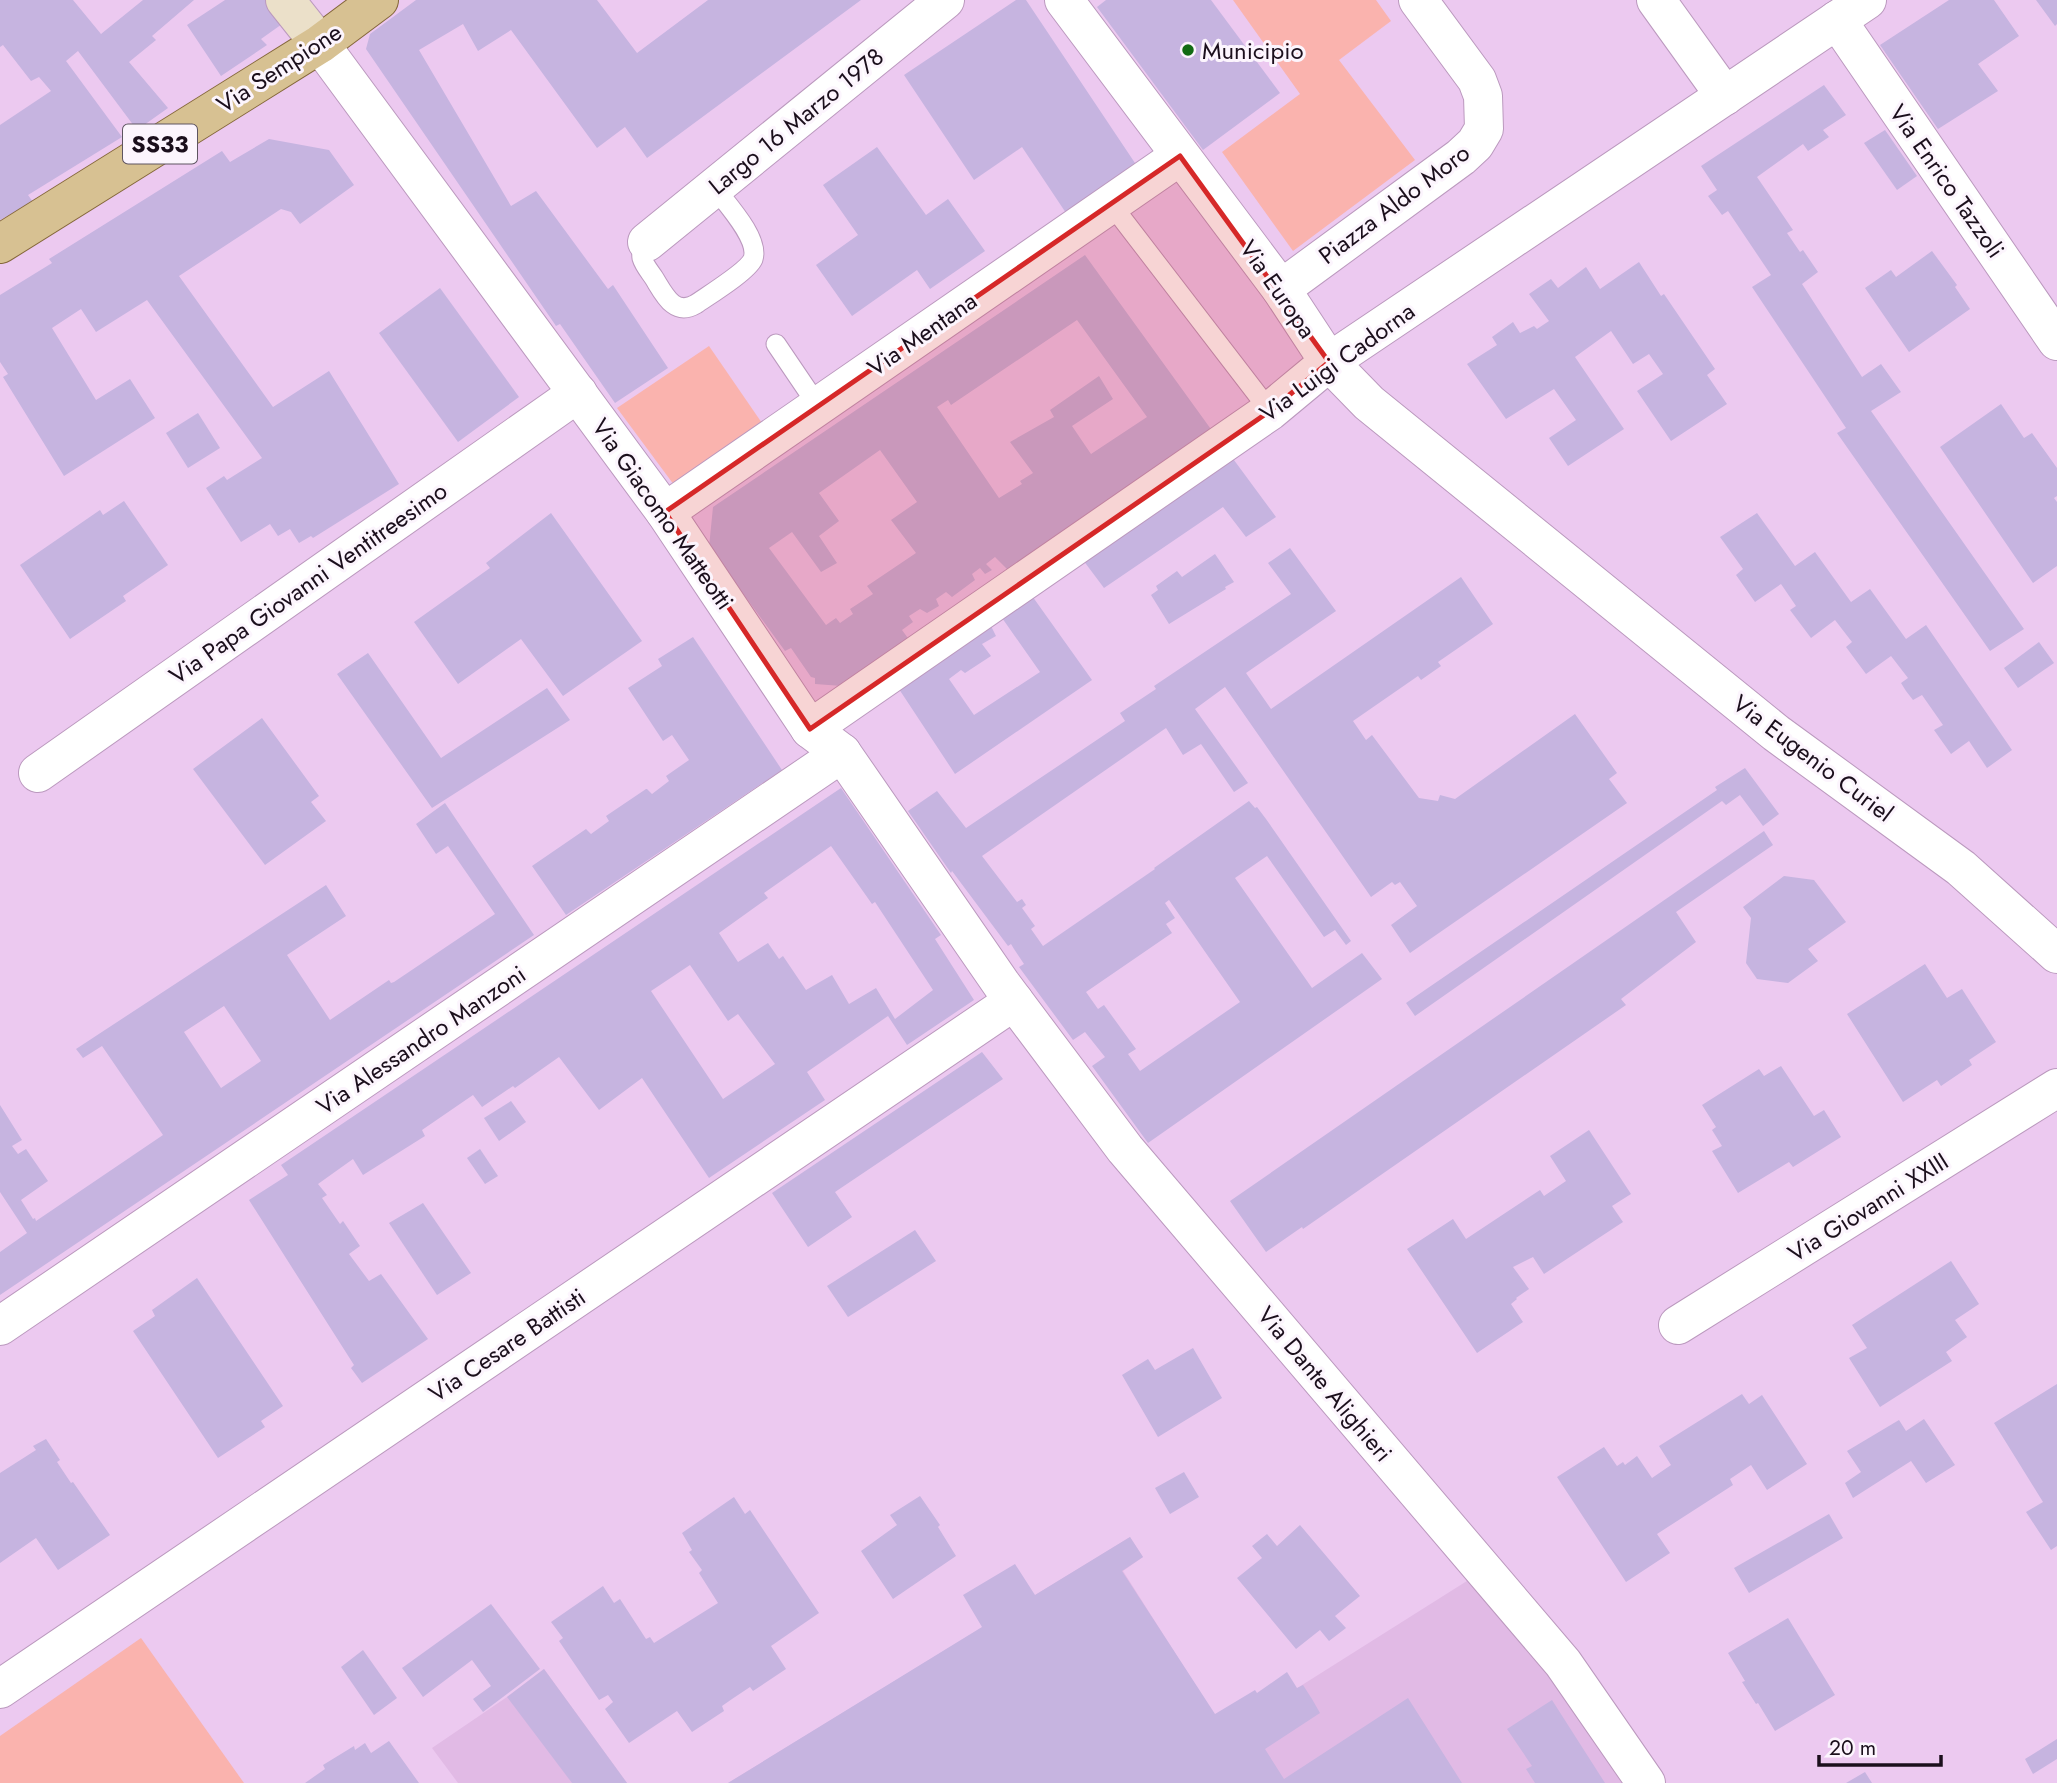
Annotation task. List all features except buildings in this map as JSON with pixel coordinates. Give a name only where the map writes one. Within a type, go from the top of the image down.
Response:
[{"type":"main road","name":"Via Sempione","points":[[0,244],[320,44],[379,0]]},
{"type":"street","points":[[285,0],[320,44]]},
{"type":"street","name":"Largo 16 Marzo 1978","points":[[647,242],[945,0]]},
{"type":"street","name":"Via Europa","points":[[1065,0],[1281,289],[1329,362],[1369,403],[1568,564]]},
{"type":"street","name":"Piazza Aldo Moro","points":[[1281,289],[1461,157],[1475,144],[1484,129],[1483,96],[1477,80],[1418,0]]},
{"type":"street","points":[[1656,0],[1725,96]]},
{"type":"street","name":"Via Luigi Cadorna","points":[[810,729],[1270,411],[1329,362],[1852,10]]},
{"type":"street","name":"Via Enrico Tazzoli","points":[[1852,10],[2057,341]]},
{"type":"street","name":"Via Giacomo Matteotti","points":[[320,44],[664,512],[810,729],[842,753],[1008,993]]},
{"type":"street","name":"Via Mentana","points":[[664,512],[1180,156]]},
{"type":"street","name":"Via Papa Giovanni Ventitreesimo","points":[[38,773],[578,393]]},
{"type":"street","name":"Via Eugenio Curiel","points":[[1568,564],[1776,733],[1961,868],[2057,954]]},
{"type":"street","name":"Via Alessandro Manzoni","points":[[0,1326],[842,753]]},
{"type":"street","name":"Via Cesare Battisti","points":[[0,1689],[1008,993]]},
{"type":"street","name":"Via Dante Alighieri","points":[[1008,993],[1125,1149],[1563,1663],[1646,1783]]},
{"type":"street","name":"Via Giovanni XXIII","points":[[1678,1325],[2057,1088]]},
{"type":"lane","points":[[647,242],[642,253],[643,261],[665,296],[681,308],[688,309],[745,269],[752,261],[755,249],[751,237],[714,187]]},
{"type":"lane","points":[[1111,204],[1270,411]]},
{"type":"lane","points":[[776,344],[818,406]]},
{"type":"highlighted area","points":[[1180,156],[1329,362],[1270,411],[810,729],[665,512]]},
{"type":"shaded area","points":[[1233,0],[1376,0],[1391,21],[1339,60],[1415,160],[1293,251],[1222,152],[1300,94]]},
{"type":"shaded area","points":[[709,346],[766,429],[677,489],[617,408]]},
{"type":"shaded area","points":[[1130,1537],[1143,1557],[1123,1571],[1226,1733],[1478,1574],[1635,1783],[728,1783]]},
{"type":"shaded area","points":[[141,1638],[244,1783],[0,1783],[0,1736]]},
{"type":"shaded area","points":[[544,1669],[627,1783],[458,1783],[432,1748]]},
{"type":"place","name":"Municipio","points":[[1188,50]]}]
